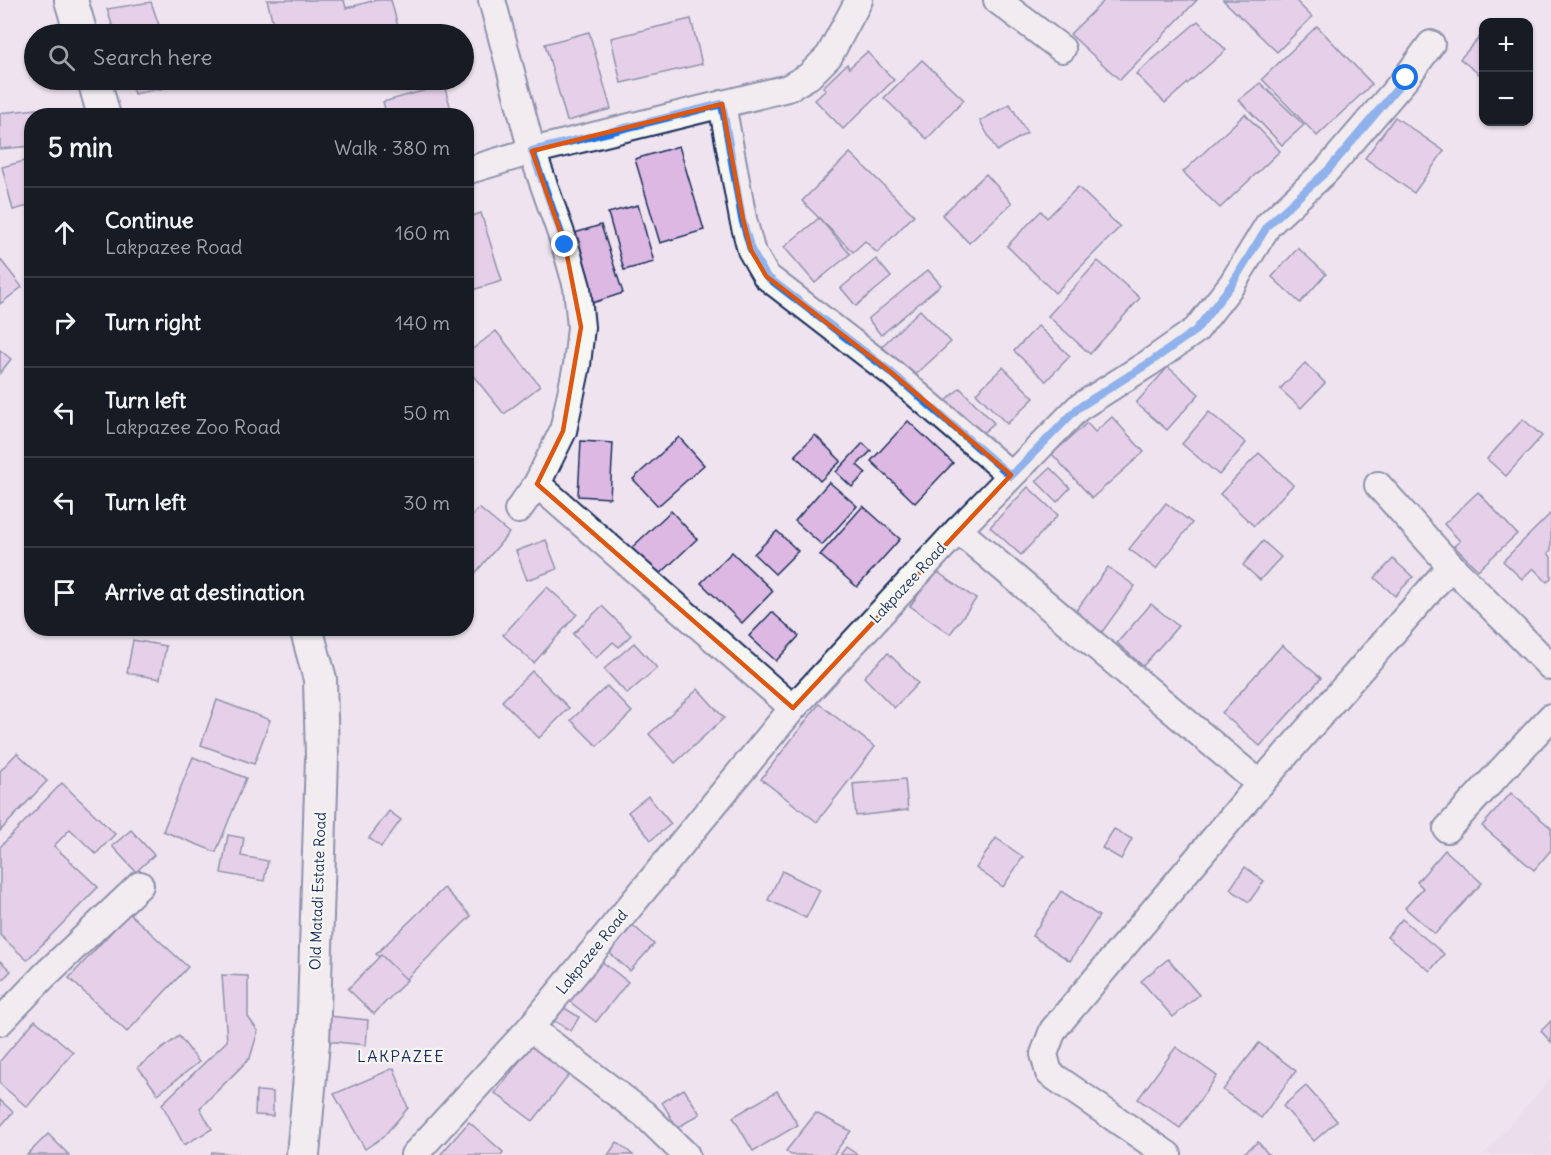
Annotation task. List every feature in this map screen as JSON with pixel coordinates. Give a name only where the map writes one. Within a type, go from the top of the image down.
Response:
[{"type":"street","points":[[71,0],[78,24]]},
{"type":"street","points":[[492,0],[532,151],[565,245],[577,287],[581,327],[577,365],[563,431],[537,484],[518,510]]},
{"type":"street","points":[[474,169],[532,151],[788,88],[809,76],[829,56],[860,0]]},
{"type":"street","points":[[998,0],[1062,49]]},
{"type":"street","name":"Lakpazee Road","points":[[414,1155],[530,1028],[793,708],[958,530],[1078,408],[1196,330],[1232,284],[1268,225],[1328,170],[1406,78],[1431,44]]},
{"type":"street","points":[[97,90],[102,108]]},
{"type":"street","points":[[722,104],[742,219],[751,250],[766,276],[892,373],[1011,476]]},
{"type":"street","points":[[537,484],[793,708]]},
{"type":"street","points":[[1378,485],[1451,566],[1551,667]]},
{"type":"street","points":[[958,530],[1260,784]]},
{"type":"street","points":[[1168,1155],[1049,1073],[1044,1054],[1053,1029],[1260,784],[1451,566]]},
{"type":"street","name":"Old Matadi Estate Road","points":[[303,1155],[314,1043],[322,756],[320,679],[308,636]]},
{"type":"street","points":[[1447,829],[1551,717]]},
{"type":"street","points":[[0,1022],[44,976],[140,885]]},
{"type":"street","points":[[530,1028],[645,1114],[686,1155]]},
{"type":"highlighted area","points":[[722,104],[743,219],[751,250],[766,276],[892,373],[1011,475],[793,708],[537,484],[563,431],[581,327],[565,245],[532,151]]},
{"type":"shaded area","points":[[1551,1078],[1551,1155],[1483,1155]]},
{"type":"building","points":[[267,0],[344,0],[346,8],[376,0],[391,0],[397,24],[273,24]]},
{"type":"building","points":[[1105,0],[1197,0],[1120,80],[1070,34]]},
{"type":"building","points":[[1223,0],[1295,0],[1312,17],[1277,52]]},
{"type":"building","points":[[151,2],[159,24],[112,24],[107,9]]},
{"type":"building","points":[[691,19],[702,64],[621,83],[611,38]]},
{"type":"building","points":[[1198,21],[1226,50],[1165,103],[1136,74]]},
{"type":"building","points":[[1317,26],[1372,84],[1317,136],[1262,79]]},
{"type":"building","points":[[589,32],[611,109],[567,121],[545,44]]},
{"type":"building","points":[[1479,38],[1479,74],[1460,59]]},
{"type":"building","points":[[867,52],[894,80],[843,129],[815,100],[826,90],[823,87],[847,64],[849,68]]},
{"type":"building","points":[[922,60],[964,100],[927,139],[884,98]]},
{"type":"building","points":[[1260,83],[1304,125],[1282,145],[1239,100]]},
{"type":"building","points":[[133,90],[154,90],[134,94]]},
{"type":"building","points":[[426,90],[445,90],[451,108],[385,108],[383,102]]},
{"type":"building","points":[[1010,104],[1027,133],[997,151],[980,121]]},
{"type":"building","points":[[24,110],[24,147],[0,149],[0,113]]},
{"type":"building","points":[[1245,114],[1280,151],[1220,208],[1183,172]]},
{"type":"building","points":[[1395,117],[1444,151],[1414,193],[1365,158]]},
{"type":"building","points":[[679,146],[704,230],[660,243],[635,159]]},
{"type":"building","points":[[850,153],[914,215],[877,253],[865,241],[853,252],[802,201]]},
{"type":"building","points":[[24,161],[24,207],[13,210],[2,167]]},
{"type":"building","points":[[986,174],[1012,203],[969,243],[942,215]]},
{"type":"building","points":[[1078,187],[1120,227],[1055,293],[1007,246],[1041,211],[1047,218]]},
{"type":"building","points":[[638,205],[654,262],[624,270],[608,213]]},
{"type":"building","points":[[481,213],[502,281],[474,290],[474,215]]},
{"type":"building","points":[[819,218],[850,254],[815,283],[784,247]]},
{"type":"building","points":[[601,225],[623,293],[589,304],[568,235]]},
{"type":"building","points":[[1298,248],[1326,274],[1300,303],[1272,277]]},
{"type":"building","points":[[0,259],[22,287],[0,304]]},
{"type":"building","points":[[876,259],[891,277],[856,306],[841,288]]},
{"type":"building","points":[[1098,261],[1140,298],[1090,354],[1048,316]]},
{"type":"building","points":[[928,270],[941,285],[881,335],[868,319]]},
{"type":"building","points":[[920,310],[951,342],[912,378],[882,346]]},
{"type":"building","points":[[1038,326],[1070,356],[1046,381],[1014,351]]},
{"type":"building","points":[[496,331],[540,386],[504,414],[474,377],[474,348]]},
{"type":"building","points":[[0,350],[11,359],[0,373]]},
{"type":"building","points":[[1305,363],[1325,383],[1301,408],[1280,389]]},
{"type":"building","points":[[1003,367],[1034,398],[1007,424],[976,393]]},
{"type":"building","points":[[1168,367],[1199,394],[1167,430],[1136,403]]},
{"type":"building","points":[[960,388],[994,423],[976,439],[943,404]]},
{"type":"building","points":[[1209,412],[1246,443],[1219,475],[1182,444]]},
{"type":"building","points":[[1112,417],[1144,452],[1092,498],[1052,454],[1087,423],[1095,432]]},
{"type":"building","points":[[1523,419],[1542,436],[1506,476],[1487,459]]},
{"type":"building","points":[[908,421],[953,463],[915,503],[871,461]]},
{"type":"building","points":[[815,435],[841,461],[820,481],[795,455]]},
{"type":"building","points":[[679,437],[704,465],[658,506],[633,479]]},
{"type":"building","points":[[581,441],[613,443],[610,498],[578,496]]},
{"type":"building","points":[[863,443],[871,451],[857,465],[866,473],[852,487],[836,472]]},
{"type":"building","points":[[1259,453],[1293,485],[1254,526],[1220,494]]},
{"type":"building","points":[[1050,468],[1070,488],[1057,502],[1036,481]]},
{"type":"building","points":[[829,482],[857,506],[822,545],[795,521]]},
{"type":"building","points":[[1028,487],[1058,515],[1021,555],[990,527]]},
{"type":"building","points":[[1478,492],[1517,534],[1478,570],[1454,546],[1460,541],[1444,524]]},
{"type":"building","points":[[1166,503],[1192,523],[1156,569],[1129,549]]},
{"type":"building","points":[[863,506],[900,539],[857,587],[820,555]]},
{"type":"building","points":[[479,508],[509,533],[474,575],[474,514]]},
{"type":"building","points":[[671,511],[697,539],[655,579],[628,551]]},
{"type":"building","points":[[1551,513],[1551,550],[1548,553],[1551,557],[1551,578],[1547,582],[1533,568],[1522,579],[1503,561]]},
{"type":"building","points":[[777,531],[798,551],[775,574],[754,554]]},
{"type":"building","points":[[546,540],[557,569],[527,580],[516,551]]},
{"type":"building","points":[[1263,541],[1281,557],[1260,580],[1243,565]]},
{"type":"building","points":[[732,552],[773,591],[742,623],[701,583]]},
{"type":"building","points":[[1393,559],[1413,577],[1395,596],[1375,578]]},
{"type":"building","points":[[1108,567],[1135,586],[1102,632],[1075,612]]},
{"type":"building","points":[[936,571],[976,599],[950,634],[910,606]]},
{"type":"building","points":[[547,587],[577,614],[534,663],[503,635]]},
{"type":"building","points":[[1151,604],[1178,626],[1143,666],[1117,643]]},
{"type":"building","points":[[602,606],[631,635],[619,647],[613,642],[596,658],[573,634]]},
{"type":"building","points":[[772,612],[799,636],[776,661],[749,636]]},
{"type":"building","points":[[133,640],[166,646],[160,679],[127,673]]},
{"type":"building","points":[[634,643],[657,668],[627,694],[604,669]]},
{"type":"building","points":[[1282,645],[1321,678],[1260,746],[1222,713]]},
{"type":"building","points":[[888,653],[918,683],[894,708],[864,677]]},
{"type":"building","points":[[532,671],[569,708],[539,738],[502,701]]},
{"type":"building","points":[[607,686],[632,712],[597,746],[571,720]]},
{"type":"building","points":[[698,689],[724,718],[675,763],[649,734]]},
{"type":"building","points":[[217,700],[270,720],[254,764],[201,745]]},
{"type":"building","points":[[819,704],[875,747],[817,822],[761,779]]},
{"type":"building","points":[[17,753],[47,781],[0,831],[0,771]]},
{"type":"building","points":[[193,757],[246,778],[216,852],[163,831]]},
{"type":"building","points":[[905,779],[908,810],[856,816],[853,784]]},
{"type":"building","points":[[62,783],[115,834],[96,854],[70,829],[54,846],[98,887],[27,960],[0,935],[0,847]]},
{"type":"building","points":[[1511,793],[1551,828],[1551,850],[1534,870],[1482,826]]},
{"type":"building","points":[[648,796],[671,824],[651,840],[628,812]]},
{"type":"building","points":[[389,811],[401,820],[381,847],[369,838]]},
{"type":"building","points":[[1114,829],[1132,839],[1121,859],[1102,848]]},
{"type":"building","points":[[131,830],[154,855],[136,872],[112,846]]},
{"type":"building","points":[[228,835],[244,838],[241,856],[268,861],[264,881],[221,873]]},
{"type":"building","points":[[996,838],[1023,857],[1003,887],[976,868]]},
{"type":"building","points":[[1445,850],[1482,883],[1435,934],[1405,908],[1423,888],[1417,882]]},
{"type":"building","points":[[1245,867],[1264,881],[1249,902],[1230,889]]},
{"type":"building","points":[[782,871],[820,890],[806,918],[768,900]]},
{"type":"building","points":[[444,888],[471,916],[403,982],[376,954]]},
{"type":"building","points":[[1061,891],[1099,916],[1070,961],[1032,936]]},
{"type":"building","points":[[129,913],[188,967],[127,1032],[69,978]]},
{"type":"building","points":[[1402,919],[1444,954],[1430,971],[1387,937]]},
{"type":"building","points":[[627,920],[654,944],[630,971],[603,947]]},
{"type":"building","points":[[592,954],[628,982],[596,1022],[560,994]]},
{"type":"building","points":[[381,955],[407,980],[374,1014],[348,989]]},
{"type":"building","points":[[1168,959],[1199,995],[1173,1017],[1141,981]]},
{"type":"building","points":[[0,961],[11,971],[0,982]]},
{"type":"building","points":[[222,975],[248,976],[248,1017],[258,1031],[250,1058],[200,1108],[212,1129],[184,1145],[162,1104],[227,1041]]},
{"type":"building","points":[[553,1001],[579,1017],[571,1031],[544,1015]]},
{"type":"building","points":[[328,1016],[368,1020],[366,1045],[326,1041]]},
{"type":"building","points":[[35,1020],[73,1052],[27,1107],[0,1084],[0,1061]]},
{"type":"building","points":[[1551,1021],[1551,1042],[1541,1031]]},
{"type":"building","points":[[179,1036],[199,1062],[158,1094],[138,1067]]},
{"type":"building","points":[[1259,1043],[1296,1071],[1261,1118],[1223,1090]]},
{"type":"building","points":[[532,1045],[570,1074],[533,1121],[495,1093]]},
{"type":"building","points":[[1176,1047],[1217,1076],[1180,1128],[1138,1099]]},
{"type":"building","points":[[394,1068],[408,1108],[383,1137],[365,1149],[334,1094]]},
{"type":"building","points":[[1306,1086],[1337,1121],[1314,1141],[1283,1106]]},
{"type":"building","points":[[684,1089],[700,1114],[677,1128],[662,1102]]},
{"type":"building","points":[[256,1091],[273,1092],[273,1116],[255,1115]]},
{"type":"building","points":[[777,1091],[798,1125],[753,1151],[733,1117]]},
{"type":"building","points":[[0,1100],[13,1112],[0,1127]]},
{"type":"building","points":[[816,1113],[851,1131],[833,1155],[791,1155],[786,1151]]},
{"type":"building","points":[[469,1122],[503,1152],[501,1155],[440,1155]]},
{"type":"building","points":[[48,1134],[69,1155],[27,1155]]},
{"type":"building","points":[[617,1142],[633,1155],[608,1155]]},
{"type":"building","points":[[1258,1142],[1269,1155],[1241,1155]]},
{"type":"building","points":[[846,1147],[858,1155],[840,1155]]},
{"type":"building","points":[[212,1152],[243,1155],[211,1155]]},
{"type":"district","name":"LAKPAZEE","points":[[401,1056]]},
{"type":"route","points":[[565,245],[532,151],[722,104],[742,219],[751,250],[766,276],[892,373],[1011,476],[1078,408],[1196,330],[1232,284],[1268,225],[1328,170],[1406,78]]}]
